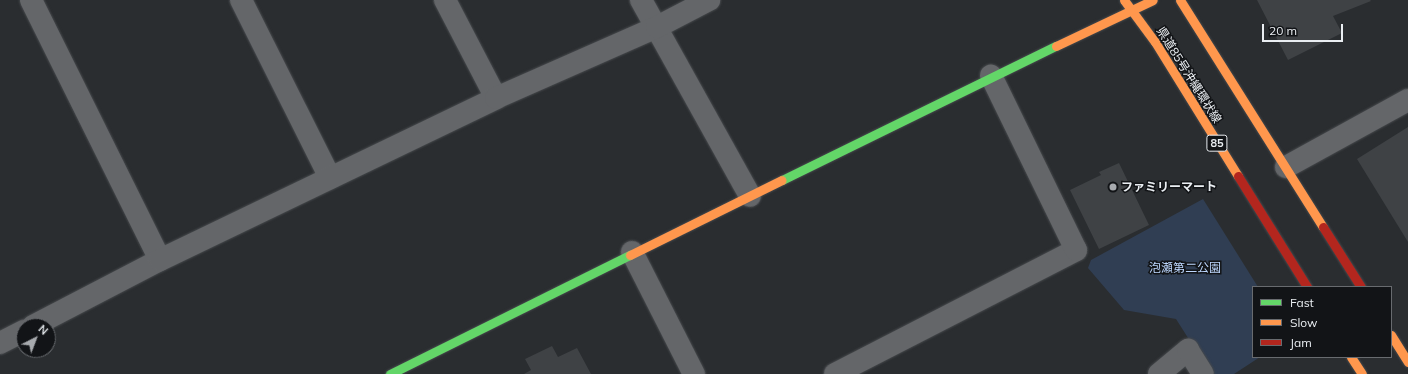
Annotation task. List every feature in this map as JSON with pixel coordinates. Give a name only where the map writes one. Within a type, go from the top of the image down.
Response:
[{"type":"street","points":[[30,0],[160,260]]},
{"type":"street","points":[[241,0],[330,178]]},
{"type":"street","points":[[445,0],[496,98]]},
{"type":"street","points":[[641,0],[750,196]]},
{"type":"street","points":[[48,318],[160,260],[496,98],[657,27],[709,0]]},
{"type":"street","name":"県道85号沖縄環状線","points":[[1124,0],[1154,42],[1306,286]]},
{"type":"street","points":[[390,374],[632,252],[750,196],[991,76],[1153,0]]},
{"type":"street","points":[[1180,0],[1360,286]]},
{"type":"street","points":[[835,374],[1076,250],[991,76]]},
{"type":"street","points":[[1286,167],[1408,100]]},
{"type":"street","points":[[632,252],[694,374]]},
{"type":"street","points":[[0,343],[16,335]]},
{"type":"street","points":[[1392,337],[1408,362]]},
{"type":"street","points":[[1159,374],[1188,350],[1203,374]]},
{"type":"street","points":[[1352,358],[1362,374]]},
{"type":"green space","name":"泡瀬第二公園","points":[[1203,199],[1257,286],[1252,286],[1252,358],[1258,358],[1234,374],[1211,374],[1176,319],[1124,310],[1088,268],[1091,260]]},
{"type":"building","points":[[1257,0],[1371,1],[1333,16],[1342,33],[1288,60]]},
{"type":"building","points":[[1408,127],[1408,242],[1357,159]]},
{"type":"building","points":[[1119,163],[1149,225],[1099,249],[1070,190],[1101,175],[1099,172]]},
{"type":"building","points":[[552,346],[558,357],[577,348],[591,374],[524,374],[531,370],[525,359]]},
{"type":"traffic: fast","points":[[782,180],[1056,46]]},
{"type":"traffic: fast","points":[[390,374],[630,255]]},
{"type":"traffic: slow","points":[[1124,0],[1155,42],[1238,176]]},
{"type":"traffic: slow","points":[[1056,46],[1153,0]]},
{"type":"traffic: slow","points":[[1180,0],[1323,227]]},
{"type":"traffic: slow","points":[[630,255],[782,180]]},
{"type":"traffic: slow","points":[[1392,337],[1408,362]]},
{"type":"traffic: slow","points":[[1352,358],[1362,374]]},
{"type":"traffic: jam","points":[[1238,176],[1306,286]]},
{"type":"traffic: jam","points":[[1323,227],[1360,286]]},
{"type":"place","name":"ファミリーマート","points":[[1113,187]]}]
